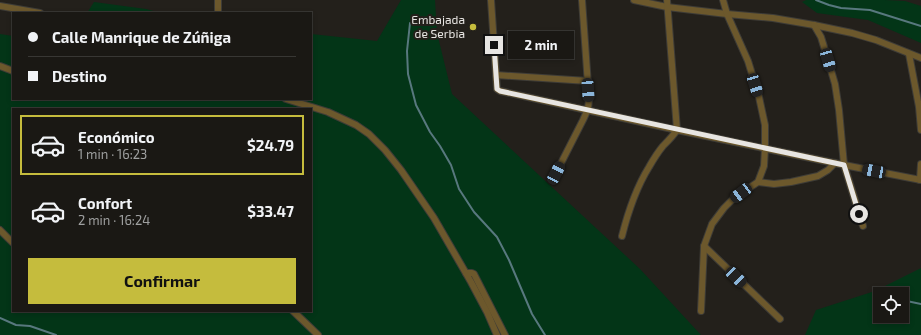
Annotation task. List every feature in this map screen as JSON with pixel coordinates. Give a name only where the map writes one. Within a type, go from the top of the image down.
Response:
[{"type":"street","points":[[218,0],[218,12]]},
{"type":"street","points":[[491,0],[497,89],[500,91],[588,109],[677,130],[921,180],[921,164]]},
{"type":"street","points":[[556,173],[588,109],[588,80],[582,0]]},
{"type":"street","points":[[634,0],[668,7],[773,18],[814,25],[852,33],[921,58]]},
{"type":"street","points":[[622,236],[627,214],[636,190],[662,147],[677,130],[667,0]]},
{"type":"street","points":[[701,311],[704,246],[712,224],[734,198],[758,182],[764,166],[765,125],[759,97],[748,61],[727,14],[723,0]]},
{"type":"street","points":[[0,6],[34,12]]},
{"type":"street","points":[[814,25],[823,45],[835,84],[840,110],[844,165],[863,226]]},
{"type":"street","points":[[909,54],[919,107],[921,130]]},
{"type":"street","points":[[0,66],[12,71]]},
{"type":"street","points":[[496,75],[588,80]]},
{"type":"street","points":[[289,100],[328,112],[356,125],[369,134],[386,150],[434,218],[466,273],[487,312],[497,335]]},
{"type":"street","points":[[758,182],[774,184],[818,176],[828,170],[835,163]]},
{"type":"street","points":[[0,230],[12,242]]},
{"type":"street","points":[[704,246],[780,319]]},
{"type":"street","points":[[466,273],[474,274],[505,335]]},
{"type":"street","points":[[293,312],[318,335]]},
{"type":"green space","points":[[401,0],[435,0],[437,33],[452,94],[640,269],[701,335],[0,335],[0,34],[12,36],[12,100],[312,100],[312,34],[377,41]]},
{"type":"green space","points":[[806,0],[905,1],[921,6],[921,43],[868,20],[817,13],[802,2]]},
{"type":"green space","points":[[94,2],[146,9],[157,12],[88,12]]},
{"type":"green space","points":[[921,268],[921,335],[805,335],[816,310],[873,292],[873,323],[909,323],[909,287],[883,287]]},
{"type":"waterway","points":[[816,0],[841,8],[870,10],[921,26]]},
{"type":"waterway","points":[[410,23],[407,51],[408,74],[416,105],[430,132],[451,165],[459,189],[474,212],[497,237],[509,260],[532,314],[545,335]]},
{"type":"waterway","points":[[909,301],[921,304]]},
{"type":"waterway","points":[[0,318],[16,325],[30,326],[56,335]]},
{"type":"place","name":"Embajada de Serbia","points":[[473,27]]},
{"type":"route","points":[[494,45],[497,89],[500,91],[844,165],[859,214]]}]
